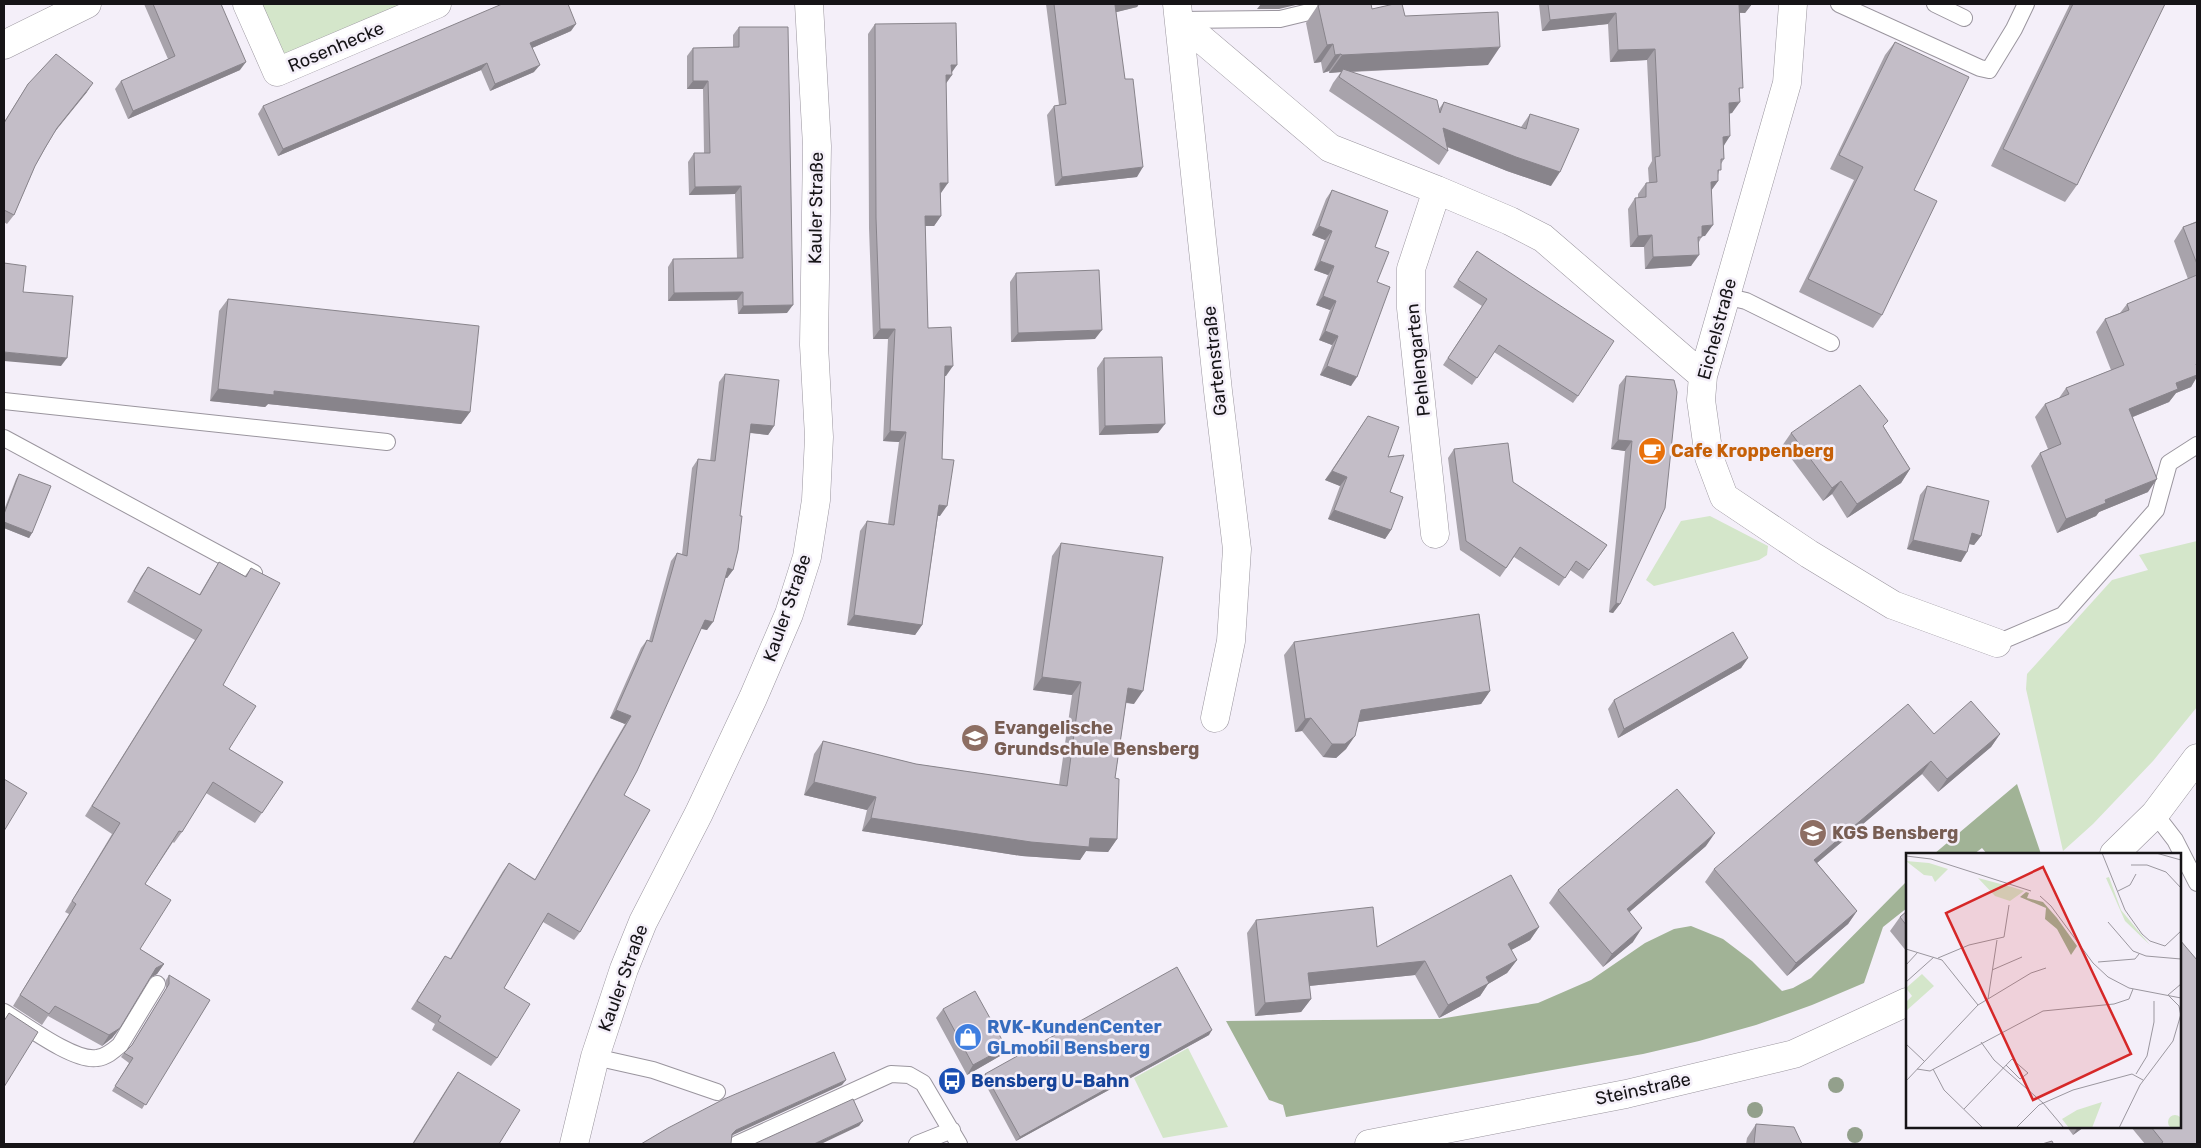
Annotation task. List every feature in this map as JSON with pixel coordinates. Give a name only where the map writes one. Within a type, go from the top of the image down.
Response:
[{"type":"street","points":[[4,45],[86,4]]},
{"type":"street","name":"Rosenhecke","points":[[247,4],[277,72],[437,4]]},
{"type":"street","name":"Kauler Straße","points":[[574,1144],[595,1057],[624,969],[643,922],[699,814],[753,698],[789,614],[807,557],[816,500],[819,437],[814,345],[817,146],[809,4]]},
{"type":"street","name":"Eichelstraße","points":[[1793,4],[1786,83],[1703,376],[1702,400],[1708,457],[1724,497],[1809,554],[1893,605],[1997,643]]},
{"type":"street","points":[[1178,12],[1330,148],[1437,190],[1510,221],[1543,238],[1703,376]]},
{"type":"street","name":"Gartenstraße","points":[[1178,12],[1218,390],[1237,549],[1231,641],[1215,718]]},
{"type":"street","name":"Pehlengarten","points":[[1435,534],[1411,308],[1411,269],[1437,190]]},
{"type":"street","points":[[2115,853],[2155,814],[2197,758]]},
{"type":"street","name":"Steinstraße","points":[[1369,1144],[1425,1139],[1794,1054],[1906,1002]]},
{"type":"lane","points":[[1178,12],[1280,19],[1342,4]]},
{"type":"lane","points":[[1839,4],[1980,68],[1989,70],[2014,29],[2026,4]]},
{"type":"lane","points":[[1935,4],[1964,18]]},
{"type":"lane","points":[[1725,296],[1746,301],[1831,344]]},
{"type":"lane","points":[[4,401],[387,442]]},
{"type":"lane","points":[[4,438],[254,573]]},
{"type":"lane","points":[[1997,643],[2063,615],[2156,510],[2169,463],[2197,445]]},
{"type":"lane","points":[[2155,814],[2175,840],[2197,883]]},
{"type":"lane","points":[[4,1012],[71,1053],[83,1058],[98,1058],[111,1053],[120,1045],[157,984]]},
{"type":"lane","points":[[595,1057],[653,1070],[717,1092]]},
{"type":"lane","points":[[737,1144],[891,1074],[909,1075],[923,1083],[956,1137],[917,1144]]},
{"type":"green space","points":[[254,4],[417,4],[288,59],[277,54]]},
{"type":"green space","points":[[1710,516],[1768,546],[1767,555],[1759,560],[1654,586],[1646,580],[1681,521]]},
{"type":"green space","points":[[2197,541],[2197,707],[2153,761],[2093,824],[2063,851],[2026,689],[2027,674],[2112,580],[2148,570],[2139,555]]},
{"type":"green space","points":[[2017,784],[2041,853],[1986,853],[1982,848],[1975,853],[1935,853]]},
{"type":"green space","points":[[1906,882],[1906,909],[1883,927],[1864,983],[1812,1005],[1756,1025],[1643,1054],[1286,1117],[1283,1105],[1269,1100],[1226,1021],[1439,1019],[1538,1003],[1591,980],[1645,943],[1674,929],[1691,926],[1723,939],[1752,961],[1782,991],[1793,988],[1811,978]]},
{"type":"green space","points":[[1188,1048],[1228,1127],[1163,1138],[1134,1078]]},
{"type":"building","points":[[153,4],[221,4],[246,62],[133,111],[121,81],[175,56]]},
{"type":"building","points":[[502,4],[568,4],[576,24],[530,43],[540,65],[495,84],[487,63],[283,149],[263,106]]},
{"type":"building","points":[[1054,4],[1119,4],[1115,5],[1125,79],[1133,79],[1143,167],[1062,177],[1054,106],[1066,104]]},
{"type":"building","points":[[1371,4],[1372,9],[1402,4],[1405,16],[1498,12],[1500,47],[1335,55],[1333,44],[1327,45],[1318,5]]},
{"type":"building","points":[[1548,4],[1739,4],[1743,88],[1739,88],[1740,102],[1729,103],[1730,136],[1723,137],[1724,159],[1721,159],[1721,170],[1718,170],[1718,181],[1711,182],[1713,225],[1702,226],[1702,237],[1698,237],[1699,255],[1653,257],[1652,235],[1638,236],[1635,198],[1646,197],[1646,183],[1657,182],[1655,157],[1660,156],[1655,49],[1618,50],[1616,13],[1550,20]]},
{"type":"building","points":[[2073,4],[2165,4],[2077,185],[2003,149]]},
{"type":"building","points":[[956,23],[957,65],[951,65],[952,75],[946,75],[948,183],[940,183],[941,216],[925,216],[928,328],[951,327],[953,366],[945,366],[942,459],[954,460],[947,506],[939,505],[922,625],[854,615],[867,521],[894,525],[906,432],[890,431],[895,329],[880,329],[876,218],[875,24]]},
{"type":"building","points":[[739,27],[788,27],[793,305],[743,306],[743,292],[674,293],[673,259],[743,258],[741,186],[695,187],[694,153],[710,153],[708,81],[693,81],[693,48],[739,47]]},
{"type":"building","points":[[1895,42],[1969,77],[1914,190],[1937,201],[1882,315],[1808,279],[1863,167],[1839,155]]},
{"type":"building","points":[[56,54],[93,83],[57,128],[45,148],[35,166],[14,215],[4,210],[4,123],[28,84]]},
{"type":"building","points":[[1343,69],[1437,100],[1440,113],[1444,102],[1526,129],[1530,114],[1579,129],[1560,172],[1443,128],[1448,151],[1339,77]]},
{"type":"building","points":[[1332,190],[1388,211],[1375,247],[1389,252],[1377,282],[1390,287],[1357,377],[1327,366],[1338,336],[1325,331],[1336,301],[1323,296],[1334,266],[1320,261],[1332,231],[1319,226]]},
{"type":"building","points":[[2197,222],[2197,264],[2183,227]]},
{"type":"building","points":[[1477,251],[1614,341],[1578,396],[1499,345],[1477,378],[1448,358],[1487,299],[1458,280]]},
{"type":"building","points":[[4,263],[26,266],[23,292],[73,296],[67,358],[4,352]]},
{"type":"building","points":[[1099,270],[1102,330],[1018,333],[1016,273]]},
{"type":"building","points":[[2197,275],[2197,375],[2176,383],[2178,389],[2129,409],[2157,479],[2105,500],[2106,503],[2066,519],[2040,453],[2061,444],[2045,404],[2069,394],[2066,388],[2124,365],[2105,319],[2129,310],[2127,304]]},
{"type":"building","points":[[228,299],[479,326],[470,412],[274,391],[274,395],[218,389]]},
{"type":"building","points":[[1162,357],[1165,424],[1105,426],[1104,358]]},
{"type":"building","points":[[725,374],[779,380],[774,426],[751,424],[738,550],[733,570],[728,568],[713,622],[705,620],[637,771],[624,795],[650,810],[580,932],[548,913],[504,988],[530,1004],[497,1058],[438,1021],[441,1016],[417,1001],[445,956],[451,959],[509,863],[535,880],[631,716],[616,710],[647,640],[652,642],[677,553],[687,556],[698,459],[715,461]]},
{"type":"building","points":[[1626,376],[1674,380],[1677,392],[1665,508],[1620,604],[1616,603],[1632,441],[1618,440]]},
{"type":"building","points":[[1860,385],[1888,421],[1883,426],[1910,469],[1857,504],[1841,481],[1832,488],[1791,433]]},
{"type":"building","points":[[1368,416],[1399,427],[1388,457],[1404,455],[1390,492],[1403,497],[1391,530],[1334,510],[1347,477],[1332,471]]},
{"type":"building","points":[[1508,443],[1513,482],[1607,545],[1589,570],[1576,561],[1565,578],[1520,547],[1506,568],[1466,541],[1454,449]]},
{"type":"building","points":[[19,474],[51,486],[32,533],[4,522],[4,514]]},
{"type":"building","points":[[1927,486],[1989,501],[1981,536],[1972,533],[1967,552],[1913,540]]},
{"type":"building","points":[[1061,543],[1163,557],[1143,691],[1128,688],[1115,778],[1119,779],[1117,839],[1090,838],[1089,847],[1031,842],[871,818],[876,797],[814,782],[823,741],[916,764],[1067,786],[1081,682],[1042,677]]},
{"type":"building","points":[[219,562],[246,577],[251,568],[280,583],[223,685],[256,706],[229,749],[283,782],[262,813],[213,782],[182,832],[179,831],[145,884],[171,900],[140,949],[164,964],[156,968],[120,1028],[109,1035],[55,1006],[49,1014],[20,995],[76,904],[72,901],[120,823],[92,806],[202,630],[134,591],[148,567],[200,595]]},
{"type":"building","points":[[1479,614],[1490,691],[1361,710],[1355,736],[1345,744],[1332,744],[1311,718],[1305,719],[1294,642]]},
{"type":"building","points":[[1733,632],[1748,658],[1624,729],[1614,700]]},
{"type":"building","points":[[1971,701],[2000,734],[1947,779],[1931,761],[1814,860],[1857,911],[1796,963],[1714,869],[1908,704],[1934,734]]},
{"type":"building","points":[[4,779],[27,793],[4,831]]},
{"type":"building","points":[[1677,789],[1715,833],[1627,909],[1642,928],[1612,954],[1558,890]]},
{"type":"building","points":[[1511,875],[1539,927],[1508,944],[1517,960],[1486,977],[1489,983],[1448,1005],[1425,961],[1308,973],[1311,999],[1265,1003],[1256,920],[1373,907],[1377,947]]},
{"type":"building","points":[[1906,912],[1906,925],[1900,917]]},
{"type":"building","points":[[2181,941],[2197,960],[2197,1144],[2160,1144],[2163,1142],[2152,1128],[2181,1128]]},
{"type":"building","points":[[1177,967],[1212,1030],[1020,1137],[985,1074]]},
{"type":"building","points":[[169,975],[210,1000],[146,1105],[115,1086],[133,1058],[124,1053],[132,1045],[169,984]]},
{"type":"building","name":"RVK-KundenCenter GLmobil Bensberg","points":[[975,991],[1006,1047],[973,1065],[943,1009]]},
{"type":"building","points":[[9,1013],[38,1032],[4,1087],[4,1021]]},
{"type":"building","points":[[834,1052],[846,1080],[736,1130],[732,1134],[732,1144],[641,1144],[724,1099]]},
{"type":"building","points":[[458,1072],[520,1110],[499,1144],[413,1144]]},
{"type":"building","points":[[853,1099],[863,1121],[814,1144],[754,1144]]},
{"type":"building","points":[[1756,1124],[1794,1127],[1802,1144],[1754,1144]]},
{"type":"building","points":[[2052,1141],[2052,1144],[2042,1144]]},
{"type":"place","name":"Cafe Kroppenberg","points":[[1652,451]]},
{"type":"place","name":"Evangelische Grundschule Bensberg","points":[[975,738]]},
{"type":"place","name":"KGS Bensberg","points":[[1813,833]]},
{"type":"place","name":"RVK-KundenCenter GLmobil Bensberg","points":[[968,1037]]},
{"type":"place","name":"Bensberg U-Bahn","points":[[952,1081]]}]
